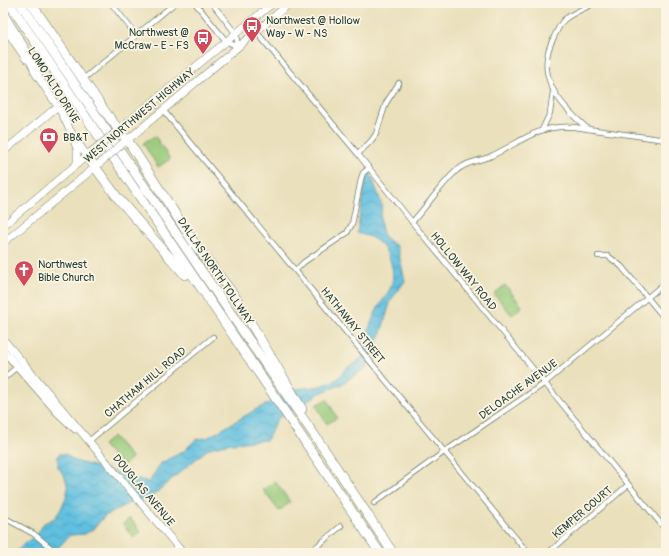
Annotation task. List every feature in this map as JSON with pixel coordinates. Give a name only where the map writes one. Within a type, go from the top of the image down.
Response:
[{"type":"highway","name":"DALLAS NORTH TOLLWAY","points":[[9,3],[380,553]]},
{"type":"highway","name":"DALLAS NORTH TOLLWAY","points":[[20,3],[326,452],[393,553]]},
{"type":"highway","points":[[31,3],[184,228],[238,302],[294,394],[326,452]]},
{"type":"highway","points":[[3,14],[27,53],[38,75]]},
{"type":"highway","points":[[89,154],[117,197],[209,301]]},
{"type":"main road","name":"WEST NORTHWEST HIGHWAY","points":[[3,226],[273,3]]},
{"type":"main road","name":"WEST NORTHWEST HIGHWAY","points":[[3,243],[97,166],[290,3]]},
{"type":"main road","name":"LOMO ALTO DRIVE","points":[[3,25],[59,108],[72,134],[89,154]]},
{"type":"main road","points":[[3,152],[52,111],[59,108]]},
{"type":"main road","points":[[72,134],[77,149],[77,164]]},
{"type":"main road","name":"DOUGLAS AVENUE","points":[[3,338],[20,364],[50,400],[89,441],[183,553]]},
{"type":"main road","name":"DOUGLAS AVENUE","points":[[3,350],[20,364]]},
{"type":"street","points":[[111,3],[136,36]]},
{"type":"street","points":[[87,76],[175,3]]},
{"type":"street","points":[[195,3],[226,41],[238,47]]},
{"type":"street","points":[[212,3],[236,34],[238,47]]},
{"type":"street","points":[[588,130],[567,110],[553,90],[548,78],[546,63],[548,47],[564,20],[574,13],[595,3]]},
{"type":"street","name":"HOLLOW WAY ROAD","points":[[248,23],[370,168],[412,222],[666,530]]},
{"type":"street","points":[[358,154],[376,134],[386,103],[399,83]]},
{"type":"street","points":[[542,130],[550,113],[553,90]]},
{"type":"street","name":"HATHAWAY STREET","points":[[163,110],[528,553]]},
{"type":"street","points":[[412,222],[457,171],[470,162],[488,157],[508,148],[523,138],[542,130],[564,126],[663,139],[666,133]]},
{"type":"street","points":[[296,270],[304,262],[348,233],[352,224],[361,179],[363,174],[370,168]]},
{"type":"street","points":[[598,256],[608,256],[614,259],[648,297],[666,320]]},
{"type":"street","name":"DELOACHE AVENUE","points":[[374,503],[444,452],[545,384],[666,282]]},
{"type":"street","name":"CHATHAM HILL ROAD","points":[[89,441],[213,337]]},
{"type":"street","points":[[3,379],[20,364]]},
{"type":"street","name":"KEMPER COURT","points":[[548,553],[628,485]]},
{"type":"street","points":[[3,517],[34,534],[57,553]]},
{"type":"street","points":[[309,553],[342,526]]},
{"type":"green space","points":[[155,136],[170,159],[158,167],[143,143]]},
{"type":"green space","points":[[505,285],[522,306],[512,315],[494,294]]},
{"type":"green space","points":[[327,399],[337,418],[327,424],[316,405]]},
{"type":"green space","points":[[113,436],[132,458],[122,467],[103,445]]},
{"type":"green space","points":[[275,481],[290,502],[279,511],[263,490]]},
{"type":"green space","points":[[130,518],[141,532],[134,538],[123,524]]},
{"type":"water","points":[[368,166],[382,205],[380,220],[384,238],[397,246],[405,281],[391,300],[380,336],[366,368],[340,385],[320,393],[277,419],[267,440],[231,443],[209,448],[151,497],[129,503],[105,516],[93,529],[85,534],[70,535],[53,553],[5,553],[16,551],[37,535],[44,523],[55,518],[61,509],[68,488],[65,477],[58,467],[59,454],[65,454],[75,461],[149,482],[161,463],[184,451],[196,439],[207,438],[255,410],[297,389],[321,386],[336,380],[346,369],[362,358],[372,321],[377,309],[390,289],[393,277],[389,257],[382,245],[373,238],[357,233]]},
{"type":"place","name":"Northwest @ Hollow Way - W - NS","points":[[252,43]]},
{"type":"place","name":"Northwest @ McCraw - E - FS","points":[[203,55]]},
{"type":"place","name":"BB&T","points":[[49,154]]},
{"type":"place","name":"Northwest Bible Church","points":[[24,287]]}]
